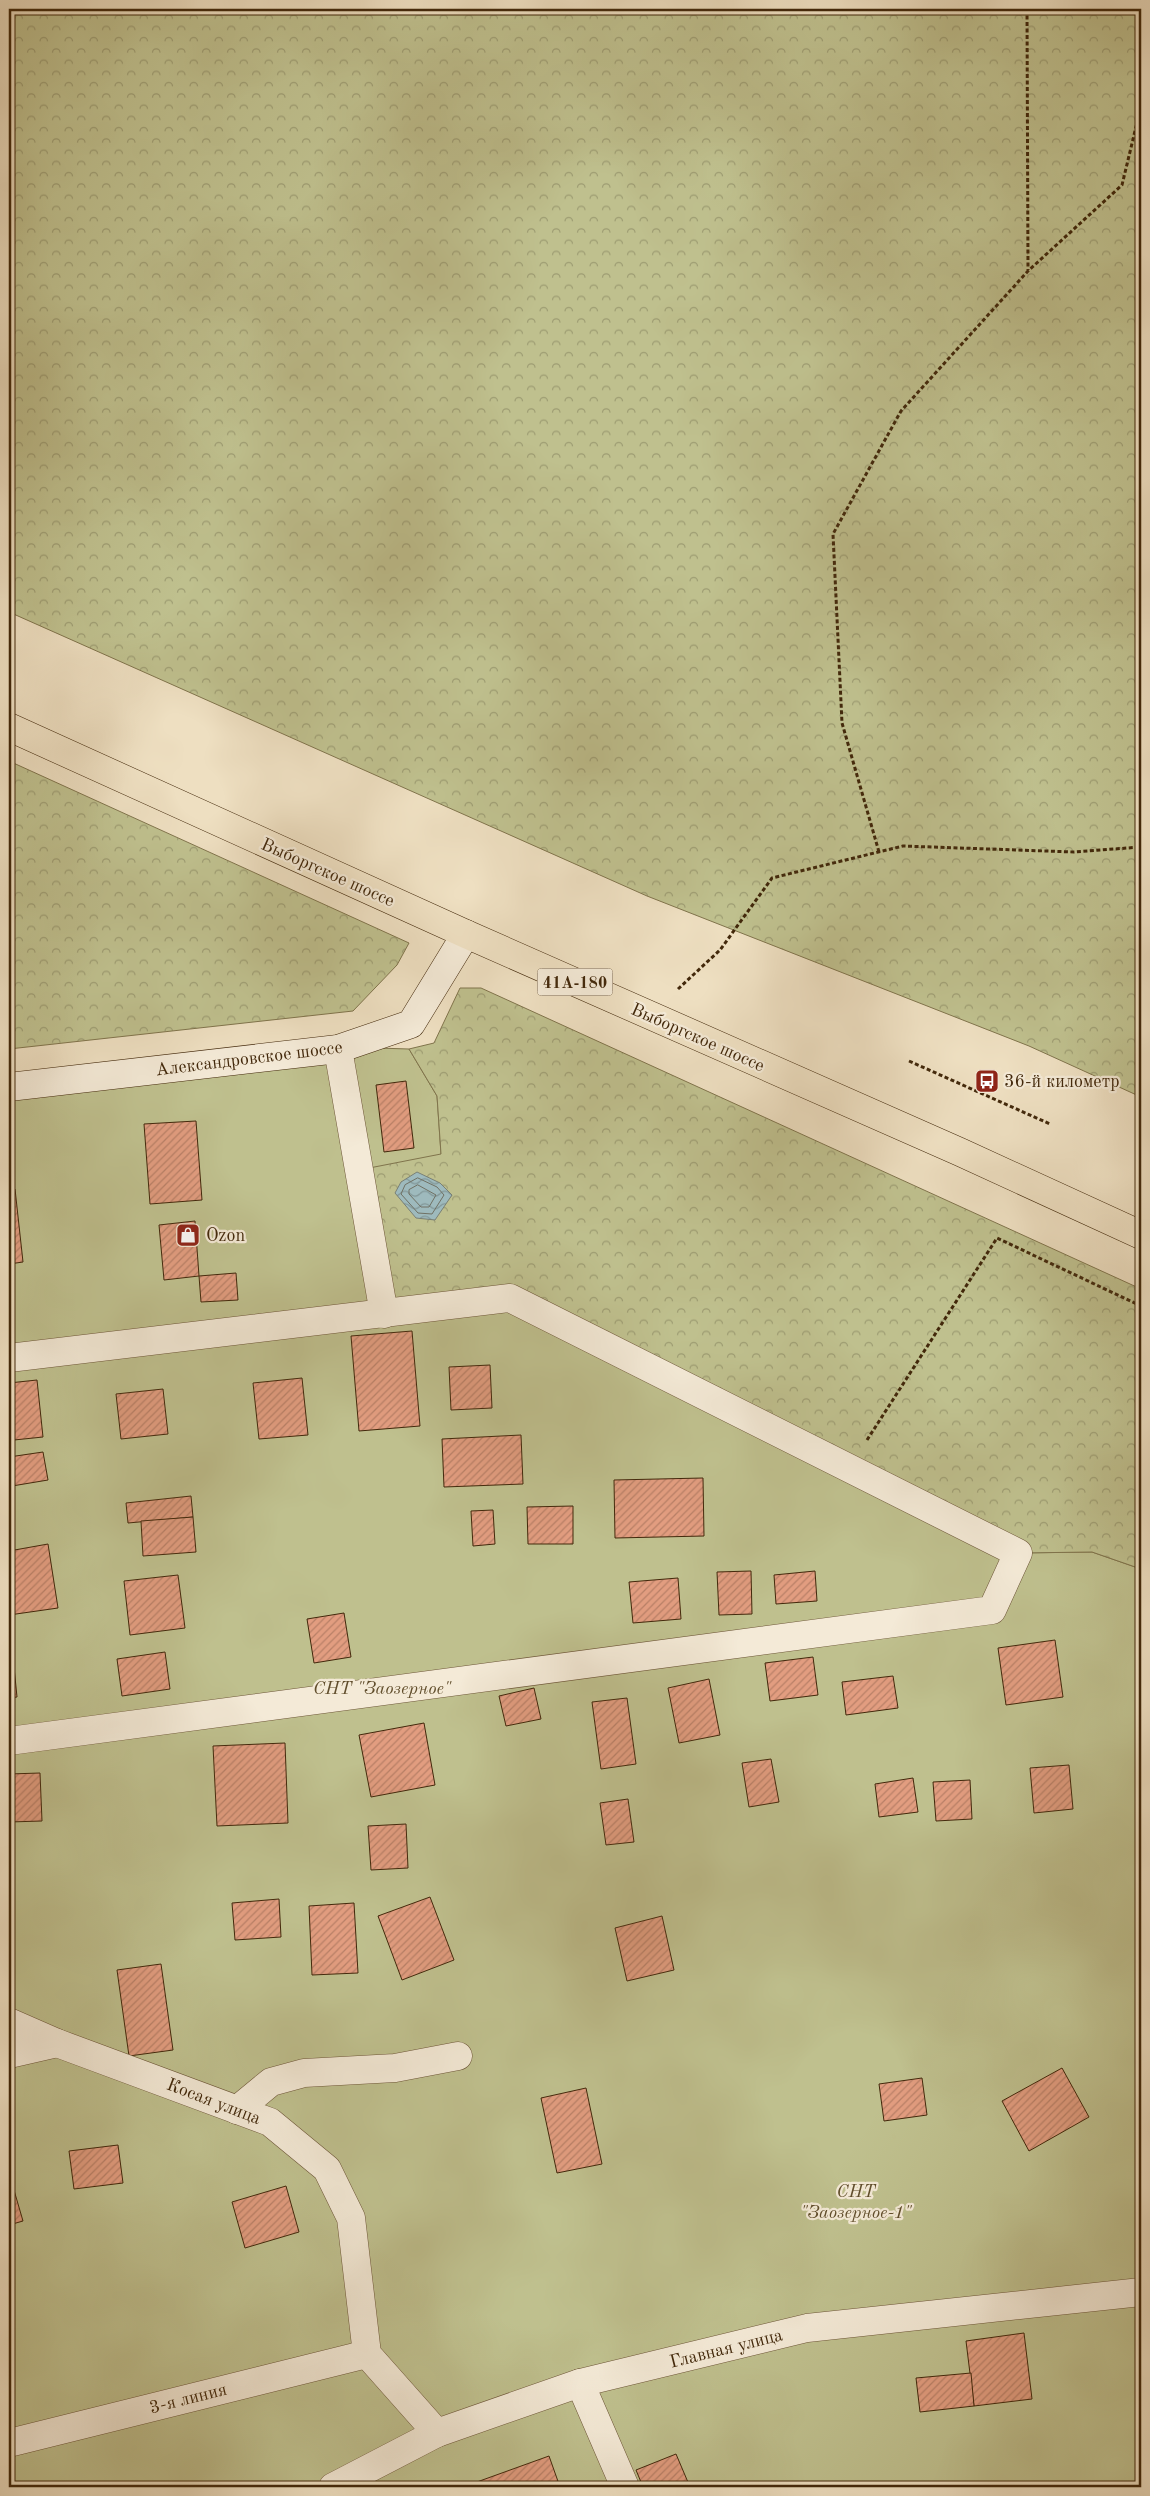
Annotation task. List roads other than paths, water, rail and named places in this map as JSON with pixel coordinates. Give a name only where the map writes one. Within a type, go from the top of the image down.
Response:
[{"type":"main road","name":"Выборгское шоссе","points":[[9,727],[1141,1236]]},
{"type":"street","name":"Александровское шоссе","points":[[9,1087],[338,1049],[411,1024],[466,934]]},
{"type":"street","points":[[338,1049],[384,1314]]},
{"type":"street","points":[[9,1358],[510,1298],[1018,1553],[992,1610],[9,1740]]},
{"type":"street","name":"Косая улица","points":[[9,2022],[57,2043],[270,2122],[327,2169],[351,2218],[368,2354]]},
{"type":"street","points":[[9,2054],[57,2043]]},
{"type":"street","points":[[238,2110],[270,2082],[304,2073],[395,2068],[458,2056]]},
{"type":"street","name":"Главная улица","points":[[333,2487],[437,2433],[580,2383],[807,2328],[1141,2292]]},
{"type":"street","points":[[368,2354],[437,2433]]},
{"type":"street","name":"3-я линия","points":[[9,2443],[368,2354]]},
{"type":"street","points":[[580,2383],[625,2487]]},
{"type":"water","points":[[417,1172],[440,1183],[452,1195],[435,1220],[416,1218],[395,1193],[401,1182]]},
{"type":"place","name":"36-й километр","points":[[987,1081]]},
{"type":"place","name":"Ozon","points":[[188,1235]]},
{"type":"park label","name":"СНТ \"Заозерное\"","points":[[382,1688]]},
{"type":"park label","name":"СНТ \"Заозерное-1\"","points":[[856,2201]]}]
